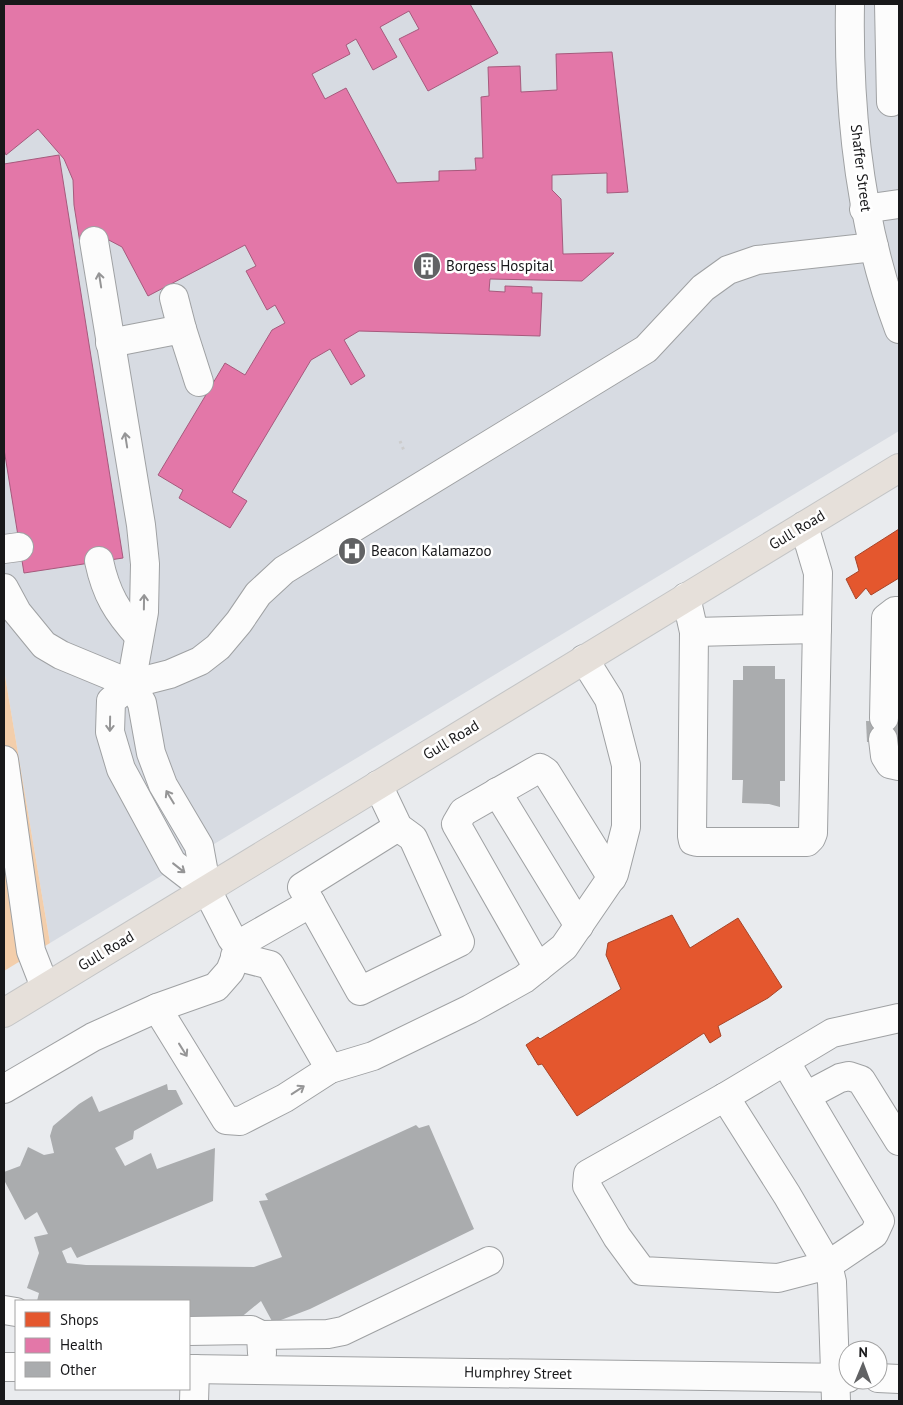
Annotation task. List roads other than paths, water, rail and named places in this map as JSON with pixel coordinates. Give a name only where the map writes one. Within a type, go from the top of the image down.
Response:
[{"type":"main road","name":"Gull Road","points":[[4,1012],[899,468]]},
{"type":"street","name":"Shaffer Street","points":[[850,4],[849,46],[856,144],[864,208],[874,247],[894,293],[899,329]]},
{"type":"street","points":[[854,106],[895,102],[889,4]]},
{"type":"street","points":[[864,208],[899,204]]},
{"type":"street","points":[[94,241],[140,525],[144,564],[144,612],[131,684]]},
{"type":"street","points":[[207,890],[172,863],[121,769],[110,732],[111,701],[131,684],[170,674],[200,661],[218,647],[239,622],[258,594],[284,570],[646,349],[703,288],[728,270],[757,260],[874,247]]},
{"type":"street","points":[[174,298],[199,382]]},
{"type":"street","points":[[110,344],[182,329]]},
{"type":"street","points":[[686,597],[694,632],[693,840],[696,842],[807,842],[813,833],[818,573],[804,526]]},
{"type":"street","points":[[98,561],[103,583],[121,616],[139,636]]},
{"type":"street","points":[[4,588],[17,612],[44,645],[61,655],[131,684],[142,703],[151,753],[163,785],[199,846],[207,890],[232,940],[238,950],[270,965],[330,1069]]},
{"type":"street","points":[[899,611],[895,611],[886,618],[884,729],[885,756],[890,764],[899,766]]},
{"type":"street","points":[[694,632],[817,629]]},
{"type":"street","points":[[157,1008],[226,1120],[240,1121],[285,1098],[330,1069],[373,1056],[470,1010],[524,979],[564,947],[612,878],[626,827],[626,765],[609,699],[584,659]]},
{"type":"street","points":[[4,760],[12,872],[31,951],[45,988]]},
{"type":"street","points":[[538,968],[456,824],[463,812],[540,768],[546,772],[612,878]]},
{"type":"street","points":[[378,785],[398,827],[413,838],[460,942],[360,991],[302,887],[398,827]]},
{"type":"street","points":[[497,792],[579,926]]},
{"type":"street","points":[[4,1089],[93,1037],[157,1008],[216,987],[230,971],[238,950],[311,904]]},
{"type":"street","points":[[889,1220],[874,1234],[828,1265],[778,1278],[642,1271],[617,1237],[587,1186],[588,1174],[832,1034],[899,1018]]},
{"type":"street","points":[[785,1061],[880,1221],[889,1220]]},
{"type":"street","points":[[806,1096],[840,1078],[850,1076],[861,1080],[899,1141]]},
{"type":"street","points":[[724,1097],[787,1195],[828,1265],[832,1282],[838,1359]]},
{"type":"street","points":[[190,1330],[250,1330],[261,1335],[328,1334],[343,1331],[489,1261]]},
{"type":"street","points":[[261,1335],[262,1370]]},
{"type":"street","points":[[192,1369],[194,1401]]},
{"type":"street","name":"Humphrey Street","points":[[192,1369],[838,1385]]},
{"type":"place","name":"Borgess Hospital","points":[[427,266]]},
{"type":"place","name":"Beacon Kalamazoo","points":[[352,551]]}]
